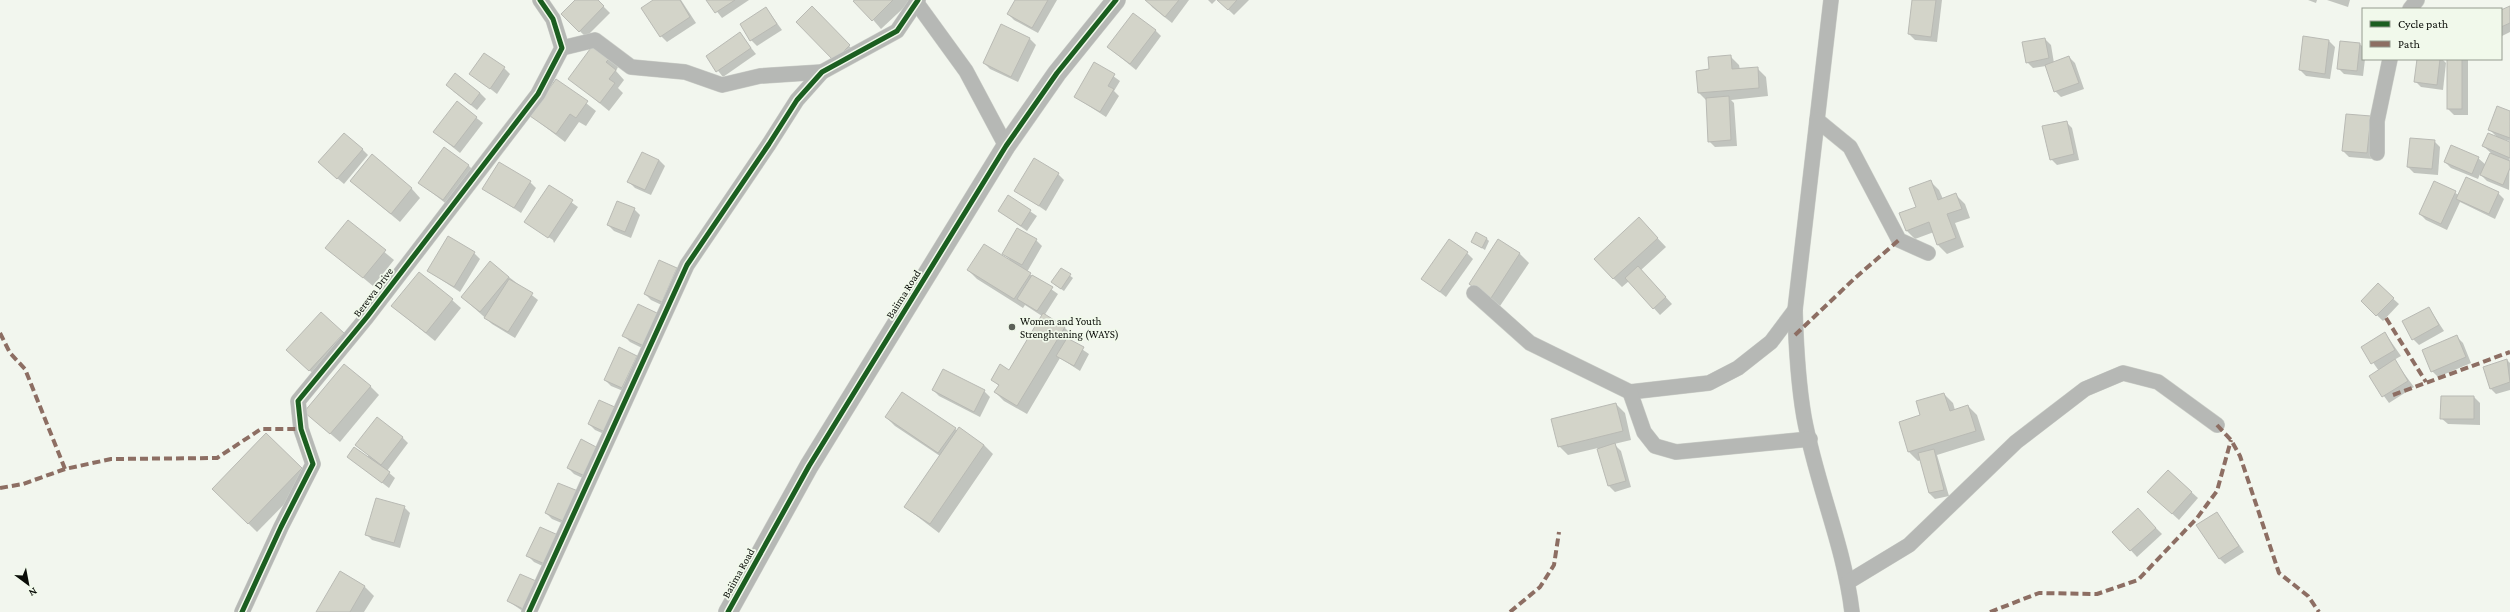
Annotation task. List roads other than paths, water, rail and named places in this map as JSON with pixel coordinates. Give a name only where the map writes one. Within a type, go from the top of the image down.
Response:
[{"type":"street","points":[[540,0],[553,19],[562,48],[595,40],[631,67],[685,72],[722,85],[760,76],[822,72]]},
{"type":"street","name":"Baiima Road","points":[[728,612],[810,466],[1006,146],[1057,73],[1116,0]]},
{"type":"street","points":[[1831,0],[1795,310],[1795,335],[1804,416],[1848,582],[1852,612]]},
{"type":"street","points":[[2411,8],[2417,0]]},
{"type":"street","points":[[529,612],[687,265],[797,100],[822,72],[897,31],[917,1],[966,71],[1006,146]]},
{"type":"street","name":"Berewa Drive","points":[[242,612],[281,527],[313,464],[301,429],[298,401],[367,317],[538,94],[562,48]]},
{"type":"street","points":[[2377,153],[2377,121],[2390,60]]},
{"type":"street","points":[[1817,120],[1850,147],[1899,240],[1928,253]]},
{"type":"street","points":[[1474,293],[1530,344],[1630,392],[1709,383],[1738,368],[1771,342],[1795,310]]},
{"type":"street","points":[[1848,582],[1909,546],[2016,442],[2085,389],[2123,374],[2158,382],[2217,425]]},
{"type":"street","points":[[1630,392],[1644,432],[1655,446],[1676,452],[1810,438]]},
{"type":"place","name":"Women and Youth Strenghtening (WAYS)","points":[[1012,327]]}]
